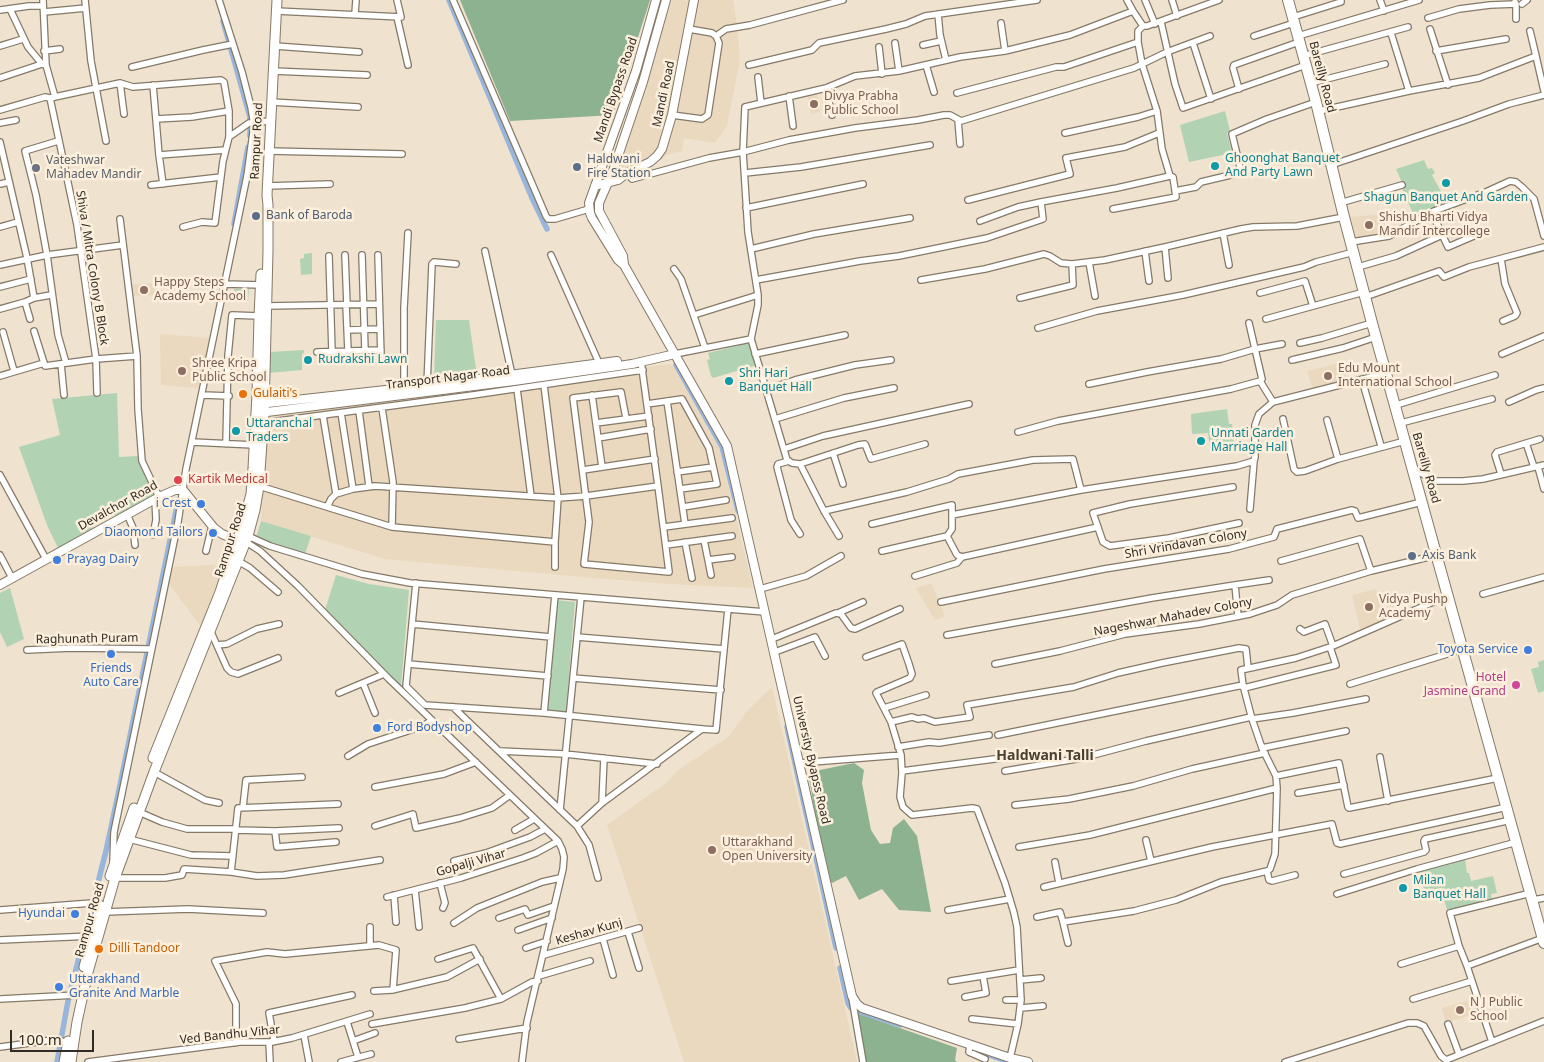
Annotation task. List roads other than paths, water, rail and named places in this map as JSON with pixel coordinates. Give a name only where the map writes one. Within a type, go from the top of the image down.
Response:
[{"type":"highway","name":"Bareilly Road","points":[[1288,0],[1372,323],[1543,940]]},
{"type":"main road","name":"Rampur Road","points":[[255,486],[263,423],[260,409],[266,306],[268,152],[277,0]]},
{"type":"main road","name":"Mandi Bypass Road","points":[[656,0],[636,71],[589,203],[589,209],[592,218],[618,260],[624,265],[675,354]]},
{"type":"main road","name":"Mandi Bypass Road","points":[[624,265],[623,256],[599,211],[599,203],[613,171],[666,0]]},
{"type":"main road","name":"Mandi Road","points":[[595,186],[618,180],[657,156],[662,149],[672,115],[694,0]]},
{"type":"main road","points":[[600,172],[621,171],[627,173]]},
{"type":"main road","points":[[64,1062],[63,1041],[71,996],[87,935],[146,778],[220,592],[244,540],[245,517],[255,486],[254,445],[260,409],[258,316],[264,202],[267,190]]},
{"type":"main road","name":"Transport Nagar Road","points":[[260,409],[447,386],[514,381],[632,364],[675,354]]},
{"type":"main road","name":"University Byapss Road","points":[[675,354],[727,446],[760,590],[763,612],[772,639],[852,996]]},
{"type":"main road","name":"Transport Nagar Road","points":[[404,391],[427,385],[447,386],[599,363],[635,359],[642,361]]},
{"type":"main road","points":[[183,490],[212,526],[222,534],[244,540]]},
{"type":"main road","name":"Devalchor Road","points":[[0,585],[157,498],[169,492],[183,490]]},
{"type":"main road","name":"Rampur Road","points":[[71,1062],[98,906],[115,878],[154,772],[211,632],[244,540]]},
{"type":"main road","points":[[852,996],[862,1008],[970,1047],[1028,1062]]},
{"type":"street","points":[[85,0],[91,62],[106,141]]},
{"type":"street","points":[[113,868],[114,832],[149,649],[247,176],[252,122],[219,0]]},
{"type":"street","points":[[355,14],[356,0]]},
{"type":"street","points":[[397,0],[401,17],[398,17]]},
{"type":"street","points":[[453,0],[546,216],[548,219],[556,219],[589,209]]},
{"type":"street","points":[[716,36],[726,29],[750,25],[842,0]]},
{"type":"street","points":[[749,65],[812,50],[819,43],[906,24],[925,16],[1037,0]]},
{"type":"street","points":[[1127,0],[1143,26]]},
{"type":"street","points":[[1145,0],[1158,23],[1183,108],[1239,89],[1305,61],[1408,27]]},
{"type":"street","points":[[1172,0],[1177,16]]},
{"type":"street","points":[[1197,0],[1199,7]]},
{"type":"street","points":[[1113,209],[1175,198],[1173,176],[1170,176],[1162,149],[1157,110],[1142,64],[1138,31],[1143,26],[1158,23],[1219,0]]},
{"type":"street","points":[[1254,36],[1342,2],[1341,0]]},
{"type":"street","points":[[1380,0],[1384,11]]},
{"type":"street","points":[[1239,89],[1233,68],[1234,65],[1298,39],[1419,0]]},
{"type":"street","points":[[1428,18],[1459,9],[1490,4],[1517,3],[1527,0]]},
{"type":"street","points":[[1516,19],[1517,3]]},
{"type":"street","points":[[0,10],[28,6],[86,8]]},
{"type":"street","points":[[43,6],[44,64]]},
{"type":"street","points":[[10,9],[28,47],[44,64]]},
{"type":"street","points":[[789,461],[750,339],[758,305],[758,295],[746,208],[743,152],[745,107],[826,88],[856,76],[882,74],[988,52],[1005,51],[1070,35],[1133,11]]},
{"type":"street","points":[[276,12],[398,17]]},
{"type":"street","points":[[938,14],[941,41],[946,60]]},
{"type":"street","points":[[398,17],[408,65]]},
{"type":"street","points":[[1001,23],[1005,51]]},
{"type":"street","points":[[672,115],[702,120],[708,115],[718,43],[716,36],[712,33],[689,29]]},
{"type":"street","points":[[1430,29],[1448,85]]},
{"type":"street","points":[[1530,31],[1544,91]]},
{"type":"street","points":[[1391,33],[1409,90]]},
{"type":"street","points":[[627,173],[632,179],[709,158],[743,152],[789,140],[855,128],[918,120],[944,114],[961,121],[1134,68],[1167,52],[1210,36]]},
{"type":"street","points":[[0,46],[24,39]]},
{"type":"street","points":[[1436,52],[1506,39]]},
{"type":"street","points":[[923,45],[941,41]]},
{"type":"street","points":[[958,92],[1056,66],[1064,67],[1138,42]]},
{"type":"street","points":[[1193,43],[1211,99]]},
{"type":"street","points":[[895,44],[899,71]]},
{"type":"street","points":[[132,67],[231,45]]},
{"type":"street","points":[[275,46],[359,52]]},
{"type":"street","points":[[879,47],[882,74]]},
{"type":"street","points":[[44,51],[60,49]]},
{"type":"street","points":[[1175,191],[1196,187],[1201,182],[1239,173],[1241,171],[1232,134],[1267,119],[1317,107],[1479,78],[1536,56]]},
{"type":"street","points":[[0,78],[44,64]]},
{"type":"street","name":"Shiva / Mitra Colony B Block","points":[[44,64],[81,250],[96,359],[97,393]]},
{"type":"street","points":[[1311,83],[1385,64]]},
{"type":"street","points":[[926,65],[934,92]]},
{"type":"street","points":[[273,71],[367,75]]},
{"type":"street","points":[[758,77],[761,103]]},
{"type":"street","points":[[0,110],[44,97],[120,83],[133,87],[221,80],[226,86],[229,111],[229,138],[225,150],[215,223],[202,222],[183,227]]},
{"type":"street","points":[[120,83],[124,114]]},
{"type":"street","points":[[153,85],[163,184]]},
{"type":"street","points":[[826,88],[832,116]]},
{"type":"street","points":[[1331,166],[1509,104],[1544,95]]},
{"type":"street","points":[[789,96],[793,126]]},
{"type":"street","points":[[271,102],[358,107]]},
{"type":"street","points":[[1064,133],[1138,117],[1157,110]]},
{"type":"street","points":[[156,119],[229,111]]},
{"type":"street","points":[[0,123],[16,120]]},
{"type":"street","points":[[958,120],[960,144]]},
{"type":"street","points":[[229,138],[252,122],[270,121]]},
{"type":"street","points":[[968,200],[1070,174],[1066,158],[1124,147],[1159,133]]},
{"type":"street","points":[[58,141],[25,151],[36,195],[47,255],[51,295],[63,363],[64,396]]},
{"type":"street","points":[[0,142],[27,258],[34,298]]},
{"type":"street","points":[[745,172],[801,167],[930,145]]},
{"type":"street","points":[[159,155],[225,150]]},
{"type":"street","points":[[268,152],[402,154]]},
{"type":"street","points":[[980,221],[1018,207],[1170,176]]},
{"type":"street","points":[[151,185],[221,177]]},
{"type":"street","points":[[1351,242],[1389,236],[1432,213],[1510,181],[1514,181],[1534,199],[1544,236]]},
{"type":"street","points":[[0,184],[9,182]]},
{"type":"street","points":[[267,190],[330,184]]},
{"type":"street","points":[[746,208],[863,184]]},
{"type":"street","points":[[1340,203],[1402,185]]},
{"type":"street","points":[[756,280],[860,261],[899,256],[987,238],[1043,219],[1041,202]]},
{"type":"street","points":[[1432,213],[1448,246],[1476,235]]},
{"type":"street","points":[[751,248],[814,234],[910,218]]},
{"type":"street","points":[[921,280],[985,270],[1044,254],[1061,263],[1089,262],[1165,248],[1254,227],[1296,226],[1344,218]]},
{"type":"street","points":[[120,219],[137,356],[138,409],[142,461],[157,498],[153,535]]},
{"type":"street","points":[[0,227],[18,222]]},
{"type":"street","points":[[404,391],[404,308],[408,233]]},
{"type":"street","points":[[1223,233],[1229,265]]},
{"type":"street","points":[[1358,267],[1396,256],[1442,235]]},
{"type":"street","points":[[0,265],[27,258],[123,245]]},
{"type":"street","points":[[1266,319],[1365,294],[1439,271],[1444,277],[1468,267],[1544,247]]},
{"type":"street","points":[[1165,248],[1168,278]]},
{"type":"street","points":[[485,251],[512,375]]},
{"type":"street","points":[[1145,252],[1150,281]]},
{"type":"street","points":[[1038,328],[1097,310],[1183,295],[1304,267],[1354,252]]},
{"type":"street","points":[[345,255],[348,351]]},
{"type":"street","points":[[362,255],[365,350]]},
{"type":"street","points":[[378,255],[381,358]]},
{"type":"street","points":[[550,255],[599,363]]},
{"type":"street","points":[[328,256],[332,352]]},
{"type":"street","points":[[1501,259],[1506,284],[1517,313],[1516,316],[1503,321]]},
{"type":"street","points":[[427,385],[432,264],[434,262],[456,264]]},
{"type":"street","points":[[1089,262],[1095,296]]},
{"type":"street","points":[[1020,298],[1073,285],[1072,264]]},
{"type":"street","points":[[674,268],[681,279],[705,348]]},
{"type":"street","points":[[0,287],[31,279]]},
{"type":"street","points":[[1260,293],[1305,281],[1313,306]]},
{"type":"street","points":[[225,284],[261,285]]},
{"type":"street","points":[[0,309],[34,298],[51,295]]},
{"type":"street","points":[[694,315],[758,295]]},
{"type":"street","points":[[25,302],[30,319]]},
{"type":"street","points":[[266,306],[380,304]]},
{"type":"street","points":[[226,444],[229,396],[228,356],[232,315],[258,316]]},
{"type":"street","points":[[1249,323],[1262,379],[1260,381],[1273,402]]},
{"type":"street","points":[[1300,343],[1372,323]]},
{"type":"street","points":[[347,330],[380,328]]},
{"type":"street","points":[[34,331],[45,366],[137,356]]},
{"type":"street","points":[[4,332],[14,371]]},
{"type":"street","points":[[755,354],[846,335]]},
{"type":"street","points":[[1502,354],[1544,336]]},
{"type":"street","points":[[1292,360],[1343,348],[1376,337]]},
{"type":"street","points":[[675,354],[750,339]]},
{"type":"street","points":[[1089,384],[1147,372],[1178,368],[1282,344]]},
{"type":"street","points":[[317,352],[381,350]]},
{"type":"street","points":[[766,390],[795,380],[855,365],[891,360]]},
{"type":"street","points":[[626,418],[621,392],[572,398],[583,470],[588,522],[584,564],[669,572],[642,361]]},
{"type":"street","points":[[0,376],[44,363]]},
{"type":"street","points":[[263,423],[382,408],[642,370]]},
{"type":"street","points":[[1250,509],[1254,461],[1256,457],[1256,425],[1259,414],[1273,402],[1387,373]]},
{"type":"street","points":[[1396,405],[1495,375]]},
{"type":"street","points":[[1362,380],[1381,446]]},
{"type":"street","points":[[1018,432],[1058,421],[1231,389],[1260,381]]},
{"type":"street","points":[[544,385],[558,498],[555,568]]},
{"type":"street","points":[[775,419],[844,398],[894,388]]},
{"type":"street","points":[[1509,402],[1544,388]]},
{"type":"street","points":[[517,389],[531,496]]},
{"type":"street","points":[[203,395],[229,396]]},
{"type":"street","points":[[592,395],[602,467]]},
{"type":"street","points":[[1401,423],[1492,399]]},
{"type":"street","points":[[647,404],[682,400],[709,448],[717,484],[680,489]]},
{"type":"street","points":[[667,401],[685,524]]},
{"type":"street","points":[[784,449],[824,436],[969,404]]},
{"type":"street","points":[[382,408],[394,487],[392,527]]},
{"type":"street","points":[[358,411],[369,486]]},
{"type":"street","points":[[341,413],[353,489]]},
{"type":"street","points":[[323,416],[336,494]]},
{"type":"street","points":[[596,423],[649,416]]},
{"type":"street","points":[[1283,419],[1294,469],[1297,472],[1381,446],[1405,441]]},
{"type":"street","points":[[1327,420],[1338,459]]},
{"type":"street","points":[[598,438],[651,429]]},
{"type":"street","points":[[1501,474],[1495,455],[1497,452],[1540,439]]},
{"type":"street","points":[[192,442],[254,445]]},
{"type":"street","points":[[1526,443],[1539,467],[1544,489]]},
{"type":"street","points":[[800,534],[791,520],[778,464],[789,461],[800,464],[865,444],[871,459],[926,444]]},
{"type":"street","points":[[833,453],[843,484]]},
{"type":"street","points":[[583,470],[655,459]]},
{"type":"street","points":[[824,511],[907,492],[950,479],[958,474],[1033,460],[1073,459],[1082,490]]},
{"type":"street","points":[[952,515],[1082,490],[1237,466],[1254,461]]},
{"type":"street","points":[[800,464],[839,536]]},
{"type":"street","points":[[677,472],[714,467]]},
{"type":"street","points":[[1413,469],[1436,481],[1462,481],[1483,479],[1539,467]]},
{"type":"street","points":[[0,475],[3,487],[46,559]]},
{"type":"street","points":[[255,486],[392,527],[555,542]]},
{"type":"street","points":[[327,507],[336,494],[369,486],[558,498],[658,486]]},
{"type":"street","points":[[1233,487],[1130,504],[1093,513],[1103,542],[1110,546],[1169,538],[1239,523]]},
{"type":"street","points":[[683,507],[726,500]]},
{"type":"street","name":"Shri Vrindavan Colony","points":[[941,602],[1104,569],[1229,549],[1274,537],[1277,528],[1352,510],[1355,511],[1358,518],[1422,502]]},
{"type":"street","points":[[872,524],[952,505],[952,530],[947,536],[882,551]]},
{"type":"street","points":[[127,514],[133,528],[135,545]]},
{"type":"street","points":[[664,527],[732,518]]},
{"type":"street","points":[[206,551],[212,526]]},
{"type":"street","points":[[915,576],[957,563],[962,557],[1098,527]]},
{"type":"street","points":[[666,545],[732,536]]},
{"type":"street","points":[[947,536],[957,555],[962,557]]},
{"type":"street","points":[[1281,561],[1360,539],[1371,571]]},
{"type":"street","points":[[244,540],[362,574],[416,583],[763,612]]},
{"type":"street","points":[[244,540],[260,551],[298,586],[384,674],[558,841],[564,856],[527,1028],[522,1062]]},
{"type":"street","points":[[704,540],[711,574]]},
{"type":"street","points":[[686,542],[692,578]]},
{"type":"street","points":[[0,555],[12,578]]},
{"type":"street","name":"Nageshwar Mahadev Colony","points":[[995,664],[1060,651],[1125,634],[1199,624],[1238,616],[1277,605],[1292,595],[1371,571],[1437,555]]},
{"type":"street","points":[[760,590],[806,576],[841,556]]},
{"type":"street","points":[[708,560],[732,557]]},
{"type":"street","points":[[238,561],[250,568],[278,592]]},
{"type":"street","points":[[1483,594],[1544,577]]},
{"type":"street","points":[[947,635],[1169,595],[1269,580]]},
{"type":"street","points":[[416,583],[406,686],[425,705],[702,729],[716,730],[728,609]]},
{"type":"street","points":[[1235,586],[1238,616]]},
{"type":"street","points":[[544,714],[555,595]]},
{"type":"street","points":[[1063,922],[1134,911],[1176,900],[1230,880],[1270,869],[1275,854],[1276,776],[1251,718],[1241,670],[1296,658],[1331,646],[1449,596]]},
{"type":"street","points":[[560,810],[581,597]]},
{"type":"street","points":[[772,639],[863,602]]},
{"type":"street","points":[[838,613],[841,614],[851,628],[855,628],[900,609]]},
{"type":"street","points":[[217,645],[227,644],[257,630],[280,624]]},
{"type":"street","points":[[412,624],[551,637]]},
{"type":"street","points":[[998,735],[1243,686],[1336,665],[1325,624],[1304,632],[1300,629]]},
{"type":"street","points":[[211,632],[227,668],[231,672],[238,674],[278,658]]},
{"type":"street","points":[[577,637],[724,649]]},
{"type":"street","points":[[775,652],[815,637],[825,656]]},
{"type":"street","points":[[866,657],[901,644],[912,676],[877,692],[891,722],[901,755],[901,803],[906,811],[912,815],[977,809],[1010,899],[1017,927],[1021,1000],[1018,1024],[1010,1058]]},
{"type":"street","name":"Raghunath Puram","points":[[26,650],[71,648],[149,649]]},
{"type":"street","points":[[891,722],[912,717],[924,718],[935,722],[970,717],[967,705],[1074,686],[1118,673],[1239,648],[1246,649],[1248,668]]},
{"type":"street","points":[[1350,684],[1463,650]]},
{"type":"street","points":[[408,664],[548,676]]},
{"type":"street","points":[[339,693],[384,674]]},
{"type":"street","points":[[573,678],[721,690]]},
{"type":"street","points":[[363,683],[375,712]]},
{"type":"street","points":[[884,708],[926,695]]},
{"type":"street","points":[[1005,771],[1082,758],[1146,741],[1251,718],[1293,713],[1366,699]]},
{"type":"street","points":[[453,706],[577,826],[589,845],[598,878]]},
{"type":"street","points":[[348,756],[368,744],[423,726],[432,720]]},
{"type":"street","points":[[577,826],[602,803],[702,729]]},
{"type":"street","points":[[1015,805],[1069,799],[1133,786],[1264,750],[1346,730]]},
{"type":"street","points":[[898,747],[929,742],[940,743],[989,735]]},
{"type":"street","points":[[500,751],[565,754],[657,764]]},
{"type":"street","points":[[800,763],[901,755]]},
{"type":"street","points":[[1380,757],[1388,801]]},
{"type":"street","points":[[602,803],[604,758]]},
{"type":"street","points":[[902,771],[1002,758]]},
{"type":"street","points":[[375,787],[444,774],[476,762]]},
{"type":"street","points":[[1276,776],[1338,763],[1348,808],[1498,778]]},
{"type":"street","points":[[154,772],[204,800],[219,803]]},
{"type":"street","points":[[243,807],[246,780],[302,777]]},
{"type":"street","points":[[1298,793],[1344,785]]},
{"type":"street","points":[[1019,847],[1090,835],[1277,788]]},
{"type":"street","points":[[375,826],[413,814],[416,828],[460,818],[492,808],[510,795]]},
{"type":"street","points":[[231,872],[237,809],[239,807],[338,804]]},
{"type":"street","points":[[1044,887],[1274,834],[1332,824],[1337,843],[1340,844],[1507,807]]},
{"type":"street","points":[[139,812],[162,822],[187,829],[275,831],[339,828]]},
{"type":"street","points":[[515,830],[534,818]]},
{"type":"street","points":[[1344,874],[1424,852],[1426,850],[1425,839],[1511,820]]},
{"type":"street","points":[[454,861],[486,853],[530,837],[545,828]]},
{"type":"street","points":[[275,831],[277,847],[336,842]]},
{"type":"street","points":[[130,839],[192,855],[233,856]]},
{"type":"street","points":[[1146,840],[1152,861]]},
{"type":"street","name":"Gopalji Vihar","points":[[387,897],[461,878],[523,858],[558,841]]},
{"type":"street","points":[[1337,894],[1416,869],[1517,842]]},
{"type":"street","points":[[115,878],[165,878],[182,875],[184,869],[231,872],[256,876],[284,875],[380,860]]},
{"type":"street","points":[[1055,862],[1059,883]]},
{"type":"street","points":[[1267,871],[1269,880],[1295,875]]},
{"type":"street","points":[[454,923],[477,908],[542,882],[560,878]]},
{"type":"street","points":[[440,883],[445,903],[443,908]]},
{"type":"street","points":[[414,890],[420,927]]},
{"type":"street","points":[[394,895],[396,922]]},
{"type":"street","points":[[1492,1042],[1459,946],[1450,915],[1451,912],[1532,897],[1544,898]]},
{"type":"street","points":[[948,910],[1010,899]]},
{"type":"street","points":[[0,910],[98,906],[263,913]]},
{"type":"street","points":[[499,918],[525,909],[528,915],[554,906]]},
{"type":"street","points":[[1037,917],[1060,912],[1068,943]]},
{"type":"street","points":[[518,930],[552,918]]},
{"type":"street","points":[[370,927],[370,946]]},
{"type":"street","name":"Keshav Kunj","points":[[544,955],[639,928]]},
{"type":"street","points":[[628,932],[639,968]]},
{"type":"street","points":[[0,940],[87,935]]},
{"type":"street","points":[[603,938],[613,975]]},
{"type":"street","points":[[526,948],[546,940]]},
{"type":"street","points":[[1467,966],[1543,940]]},
{"type":"street","points":[[236,1043],[236,1004],[215,961],[267,952],[286,954],[380,946],[396,950],[393,990]]},
{"type":"street","points":[[1400,964],[1459,946]]},
{"type":"street","points":[[438,959],[474,948],[501,999]]},
{"type":"street","points":[[374,991],[393,990],[447,977],[480,959]]},
{"type":"street","points":[[372,1024],[465,1008],[501,999],[538,979],[590,960]]},
{"type":"street","points":[[951,981],[1019,970]]},
{"type":"street","points":[[965,997],[986,993],[983,976]]},
{"type":"street","points":[[1020,980],[1041,978]]},
{"type":"street","points":[[1412,1000],[1472,981]]},
{"type":"street","points":[[270,1062],[272,1042],[269,1013],[352,995]]},
{"type":"street","points":[[0,1000],[71,996]]},
{"type":"street","points":[[852,996],[863,1062]]},
{"type":"street","points":[[1006,1000],[1021,1000]]},
{"type":"street","points":[[1021,1008],[1043,1006]]},
{"type":"street","name":"Ved Bandhu Vihar","points":[[88,1062],[236,1043],[272,1042],[304,1035],[370,1014]]},
{"type":"street","points":[[972,1019],[1018,1024]]},
{"type":"street","points":[[1285,1062],[1408,1023],[1417,1023],[1424,1026],[1441,1056],[1446,1060],[1544,1021]]},
{"type":"street","points":[[347,1022],[358,1057]]},
{"type":"street","points":[[1448,1024],[1459,1054]]},
{"type":"street","points":[[459,1039],[527,1028]]},
{"type":"street","points":[[353,1041],[375,1033]]},
{"type":"street","points":[[304,1035],[309,1062]]},
{"type":"street","points":[[0,1047],[63,1041]]},
{"type":"street","points":[[970,1047],[969,1052],[985,1060]]},
{"type":"street","points":[[341,1062],[371,1054]]},
{"type":"waterway","points":[[449,0],[532,198],[547,229]]},
{"type":"waterway","points":[[223,21],[250,117],[250,136]]},
{"type":"waterway","points":[[234,224],[248,147]]},
{"type":"waterway","points":[[676,365],[722,447],[738,511]]},
{"type":"waterway","points":[[57,1062],[68,1001],[106,851],[177,506]]},
{"type":"waterway","points":[[787,727],[836,948]]},
{"type":"waterway","points":[[840,968],[848,1003],[851,1008]]},
{"type":"waterway","points":[[857,1011],[900,1025]]},
{"type":"waterway","points":[[975,1050],[1009,1062]]},
{"type":"place","name":"Divya Prabha Public School","points":[[814,104]]},
{"type":"place","name":"Ghoonghat Banquet And Party Lawn","points":[[1215,166]]},
{"type":"place","name":"Haldwani Fire Station","points":[[577,167]]},
{"type":"place","name":"Vateshwar Mahadev Mandir","points":[[36,168]]},
{"type":"place","name":"Shagun Banquet And Garden","points":[[1446,183]]},
{"type":"place","name":"Bank of Baroda","points":[[256,216]]},
{"type":"place","name":"Shishu Bharti Vidya Mandir Intercollege","points":[[1369,225]]},
{"type":"place","name":"Happy Steps Academy School","points":[[144,290]]},
{"type":"place","name":"Rudrakshi Lawn","points":[[308,360]]},
{"type":"place","name":"Shree Kripa Public School","points":[[182,371]]},
{"type":"place","name":"Edu Mount International School","points":[[1328,376]]},
{"type":"place","name":"Shri Hari Banquet Hall","points":[[729,381]]},
{"type":"place","name":"Gulaiti's","points":[[243,394]]},
{"type":"place","name":"Uttaranchal Traders","points":[[236,431]]},
{"type":"place","name":"Unnati Garden Marriage Hall","points":[[1201,441]]},
{"type":"place","name":"Kartik Medical","points":[[178,480]]},
{"type":"place","name":"i Crest","points":[[201,504]]},
{"type":"place","name":"Diaomond Tailors","points":[[213,533]]},
{"type":"place","name":"Axis Bank","points":[[1412,556]]},
{"type":"place","name":"Prayag Dairy","points":[[57,560]]},
{"type":"place","name":"Vidya Pushp Academy","points":[[1369,607]]},
{"type":"place","name":"Toyota Service","points":[[1528,650]]},
{"type":"place","name":"Friends Auto Care","points":[[111,654]]},
{"type":"place","name":"Hotel Jasmine Grand","points":[[1516,685]]},
{"type":"place","name":"Ford Bodyshop","points":[[377,728]]},
{"type":"place","name":"Uttarakhand Open University","points":[[712,850]]},
{"type":"place","name":"Milan Banquet Hall","points":[[1403,888]]},
{"type":"place","name":"Hyundai","points":[[75,914]]},
{"type":"place","name":"Dilli Tandoor","points":[[99,949]]},
{"type":"place","name":"Uttarakhand Granite And Marble","points":[[59,987]]},
{"type":"place","name":"N J Public School","points":[[1460,1010]]},
{"type":"district","name":"Haldwani Talli","points":[[1045,756]]}]
